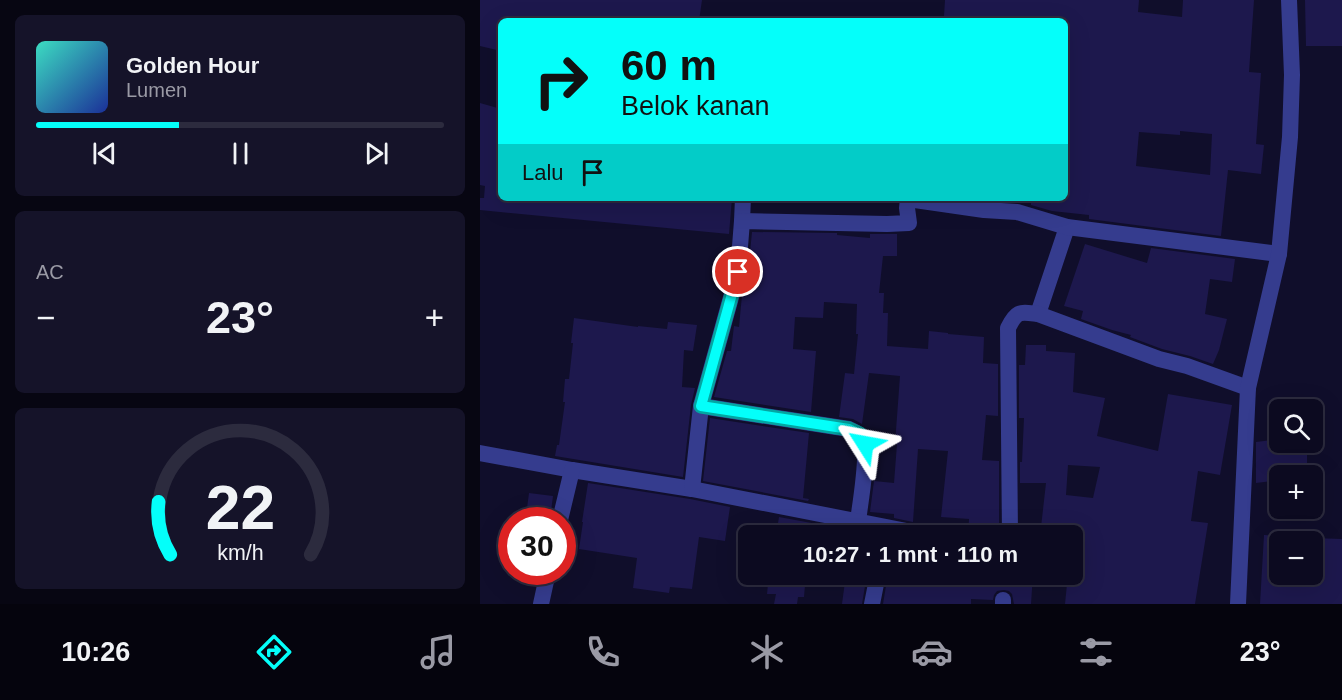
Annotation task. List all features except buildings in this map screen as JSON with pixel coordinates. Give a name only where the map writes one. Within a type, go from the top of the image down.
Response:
[{"type":"street","points":[[1238,604],[1248,388],[1278,254],[1290,137],[1292,75],[1289,0]]},
{"type":"street","points":[[692,489],[701,406],[738,272],[743,201]]},
{"type":"street","points":[[742,221],[909,223],[909,201]]},
{"type":"street","points":[[923,201],[984,210],[1017,212],[1067,227],[1278,254]]},
{"type":"street","points":[[1038,314],[1067,227]]},
{"type":"street","points":[[1010,525],[1008,328],[1013,317],[1023,312],[1038,314],[1158,359],[1187,366],[1248,388]]},
{"type":"street","points":[[701,406],[849,429],[860,434],[865,444],[865,457],[858,521]]},
{"type":"street","points":[[480,453],[692,489],[869,525]]},
{"type":"street","points":[[563,507],[572,470]]},
{"type":"street","points":[[541,604],[545,585]]},
{"type":"street","points":[[872,604],[876,585]]},
{"type":"route","points":[[738,272],[701,406],[849,429],[860,434],[865,444]]}]
